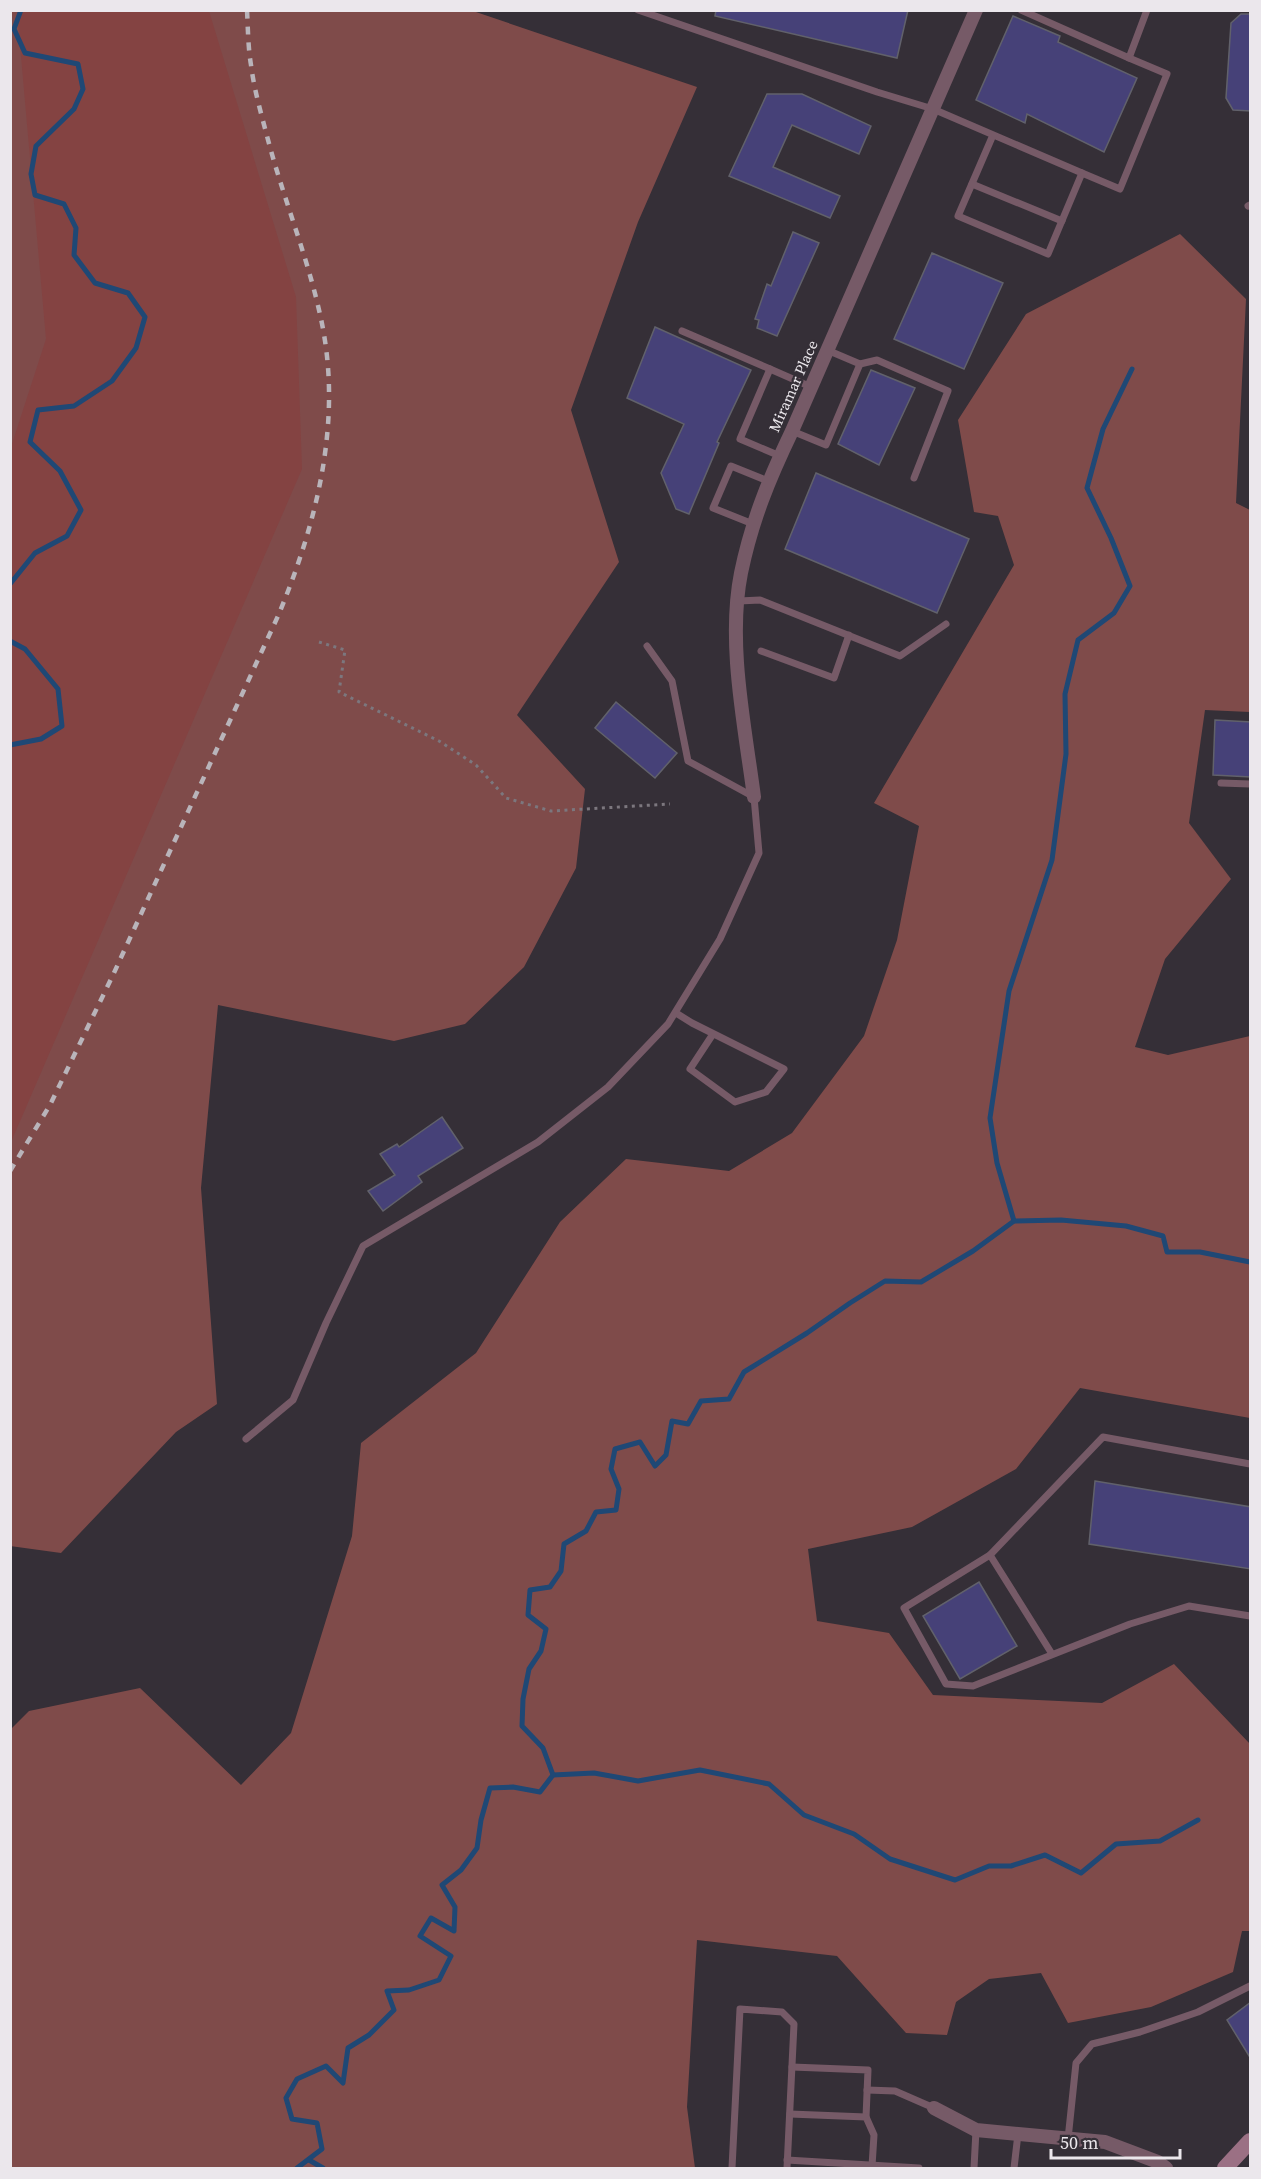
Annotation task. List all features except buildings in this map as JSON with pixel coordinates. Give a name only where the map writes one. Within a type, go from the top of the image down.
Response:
[{"type":"main road","points":[[1225,2169],[1251,2141]]},
{"type":"street","name":"Miramar Place","points":[[754,797],[738,680],[736,634],[741,575],[753,524],[768,481],[828,350],[976,10]]},
{"type":"street","points":[[934,2108],[976,2130],[1105,2142],[1158,2162],[1166,2169]]},
{"type":"lane","points":[[638,10],[933,109],[1120,189],[1167,74],[1033,13],[1021,10]]},
{"type":"lane","points":[[1129,58],[1147,10]]},
{"type":"lane","points":[[993,135],[958,216],[1048,254],[1082,173]]},
{"type":"lane","points":[[972,184],[1062,221]]},
{"type":"lane","points":[[682,331],[811,387]]},
{"type":"lane","points":[[828,350],[860,364],[878,360],[948,391],[914,478]]},
{"type":"lane","points":[[792,430],[826,445],[860,364]]},
{"type":"lane","points":[[770,369],[740,439],[780,456]]},
{"type":"lane","points":[[753,524],[713,508],[731,466],[768,481]]},
{"type":"lane","points":[[739,601],[760,600],[900,656],[946,624]]},
{"type":"lane","points":[[761,651],[834,678],[849,635]]},
{"type":"lane","points":[[246,1439],[293,1400],[326,1323],[363,1246],[538,1142],[608,1087],[668,1024],[720,939],[759,853],[754,797],[688,761],[672,681],[647,646]]},
{"type":"lane","points":[[1221,783],[1251,784]]},
{"type":"lane","points":[[676,1013],[784,1069],[766,1092],[735,1102],[690,1069],[713,1034]]},
{"type":"lane","points":[[1251,1464],[1103,1437],[990,1555],[904,1608],[946,1684],[973,1686],[1130,1624],[1189,1606],[1251,1616]]},
{"type":"lane","points":[[990,1555],[1052,1654]]},
{"type":"lane","points":[[1068,2139],[1076,2063],[1092,2044],[1140,2032],[1198,2012],[1251,1986]]},
{"type":"lane","points":[[732,2169],[740,2009],[782,2012],[794,2024],[787,2169]]},
{"type":"lane","points":[[792,2067],[868,2070],[866,2117],[874,2134],[872,2166]]},
{"type":"lane","points":[[867,2090],[895,2091],[934,2108]]},
{"type":"lane","points":[[789,2114],[866,2117]]},
{"type":"lane","points":[[974,2169],[976,2130]]},
{"type":"lane","points":[[1014,2169],[1018,2134]]},
{"type":"lane","points":[[787,2160],[919,2169]]},
{"type":"path","points":[[319,642],[345,650],[339,692],[439,741],[476,765],[506,798],[551,812],[670,804]]},
{"type":"shaded area","points":[[10,11],[473,11],[697,87],[638,222],[571,410],[619,562],[517,715],[585,789],[576,868],[524,967],[465,1024],[394,1041],[218,1005],[201,1188],[217,1404],[176,1432],[61,1553],[10,1546]]},
{"type":"shaded area","points":[[17,11],[209,11],[296,297],[302,469],[11,1142],[10,450],[46,339]]},
{"type":"shaded area","points":[[1180,234],[1246,299],[1236,503],[1250,510],[1250,712],[1205,710],[1189,823],[1231,879],[1165,959],[1135,1047],[1168,1055],[1250,1036],[1250,1418],[1080,1388],[1016,1469],[912,1527],[808,1549],[817,1621],[889,1633],[933,1695],[1102,1703],[1174,1664],[1250,1744],[1250,1931],[1242,1931],[1233,1972],[1151,2007],[1068,2023],[1041,1973],[989,1979],[956,2002],[947,2035],[906,2033],[837,1956],[697,1940],[687,2107],[695,2168],[11,2168],[11,1729],[29,1711],[140,1688],[241,1785],[291,1733],[352,1536],[361,1443],[476,1353],[560,1222],[626,1159],[729,1171],[792,1133],[864,1036],[897,940],[919,826],[874,803],[1014,565],[998,516],[974,512],[958,420],[1026,314]]},
{"type":"waterway","points":[[10,584],[35,553],[67,536],[81,510],[60,471],[30,442],[38,410],[74,406],[112,381],[136,348],[145,317],[128,293],[95,283],[74,255],[76,228],[64,204],[35,195],[31,174],[36,146],[74,109],[83,89],[78,64],[25,53],[14,29],[21,10]]},
{"type":"waterway","points":[[1014,1221],[997,1163],[990,1118],[1009,991],[1052,860],[1066,754],[1065,694],[1078,640],[1114,613],[1130,586],[1111,538],[1087,488],[1103,429],[1132,369]]},
{"type":"waterway","points":[[10,641],[25,649],[58,689],[62,726],[41,739],[10,745]]},
{"type":"waterway","points":[[297,2168],[322,2149],[317,2123],[292,2119],[286,2098],[297,2079],[326,2066],[343,2083],[348,2048],[369,2035],[394,2010],[387,1991],[409,1990],[439,1980],[451,1956],[420,1936],[431,1918],[454,1931],[455,1907],[442,1885],[461,1870],[477,1848],[481,1820],[490,1788],[513,1787],[540,1792],[553,1775],[543,1748],[522,1726],[523,1699],[529,1669],[541,1651],[546,1629],[528,1615],[530,1590],[550,1587],[561,1571],[564,1544],[586,1531],[596,1512],[616,1510],[619,1489],[611,1469],[615,1449],[640,1442],[655,1466],[666,1455],[672,1421],[688,1424],[701,1401],[729,1399],[744,1372],[885,1281],[921,1282],[973,1251],[1014,1221],[1061,1220],[1126,1226],[1163,1236],[1167,1252],[1200,1252],[1250,1262]]},
{"type":"waterway","points":[[553,1775],[594,1773],[638,1781],[700,1770],[769,1784],[804,1815],[854,1834],[890,1859],[955,1880],[989,1866],[1011,1866],[1045,1855],[1081,1873],[1116,1844],[1160,1841],[1198,1820]]},
{"type":"waterway","points":[[309,2160],[323,2168]]},
{"type":"railway","points":[[10,1171],[50,1105],[113,975],[278,616],[292,581],[315,508],[327,433],[329,395],[327,357],[316,296],[273,159],[258,101],[250,58],[247,10]]}]
